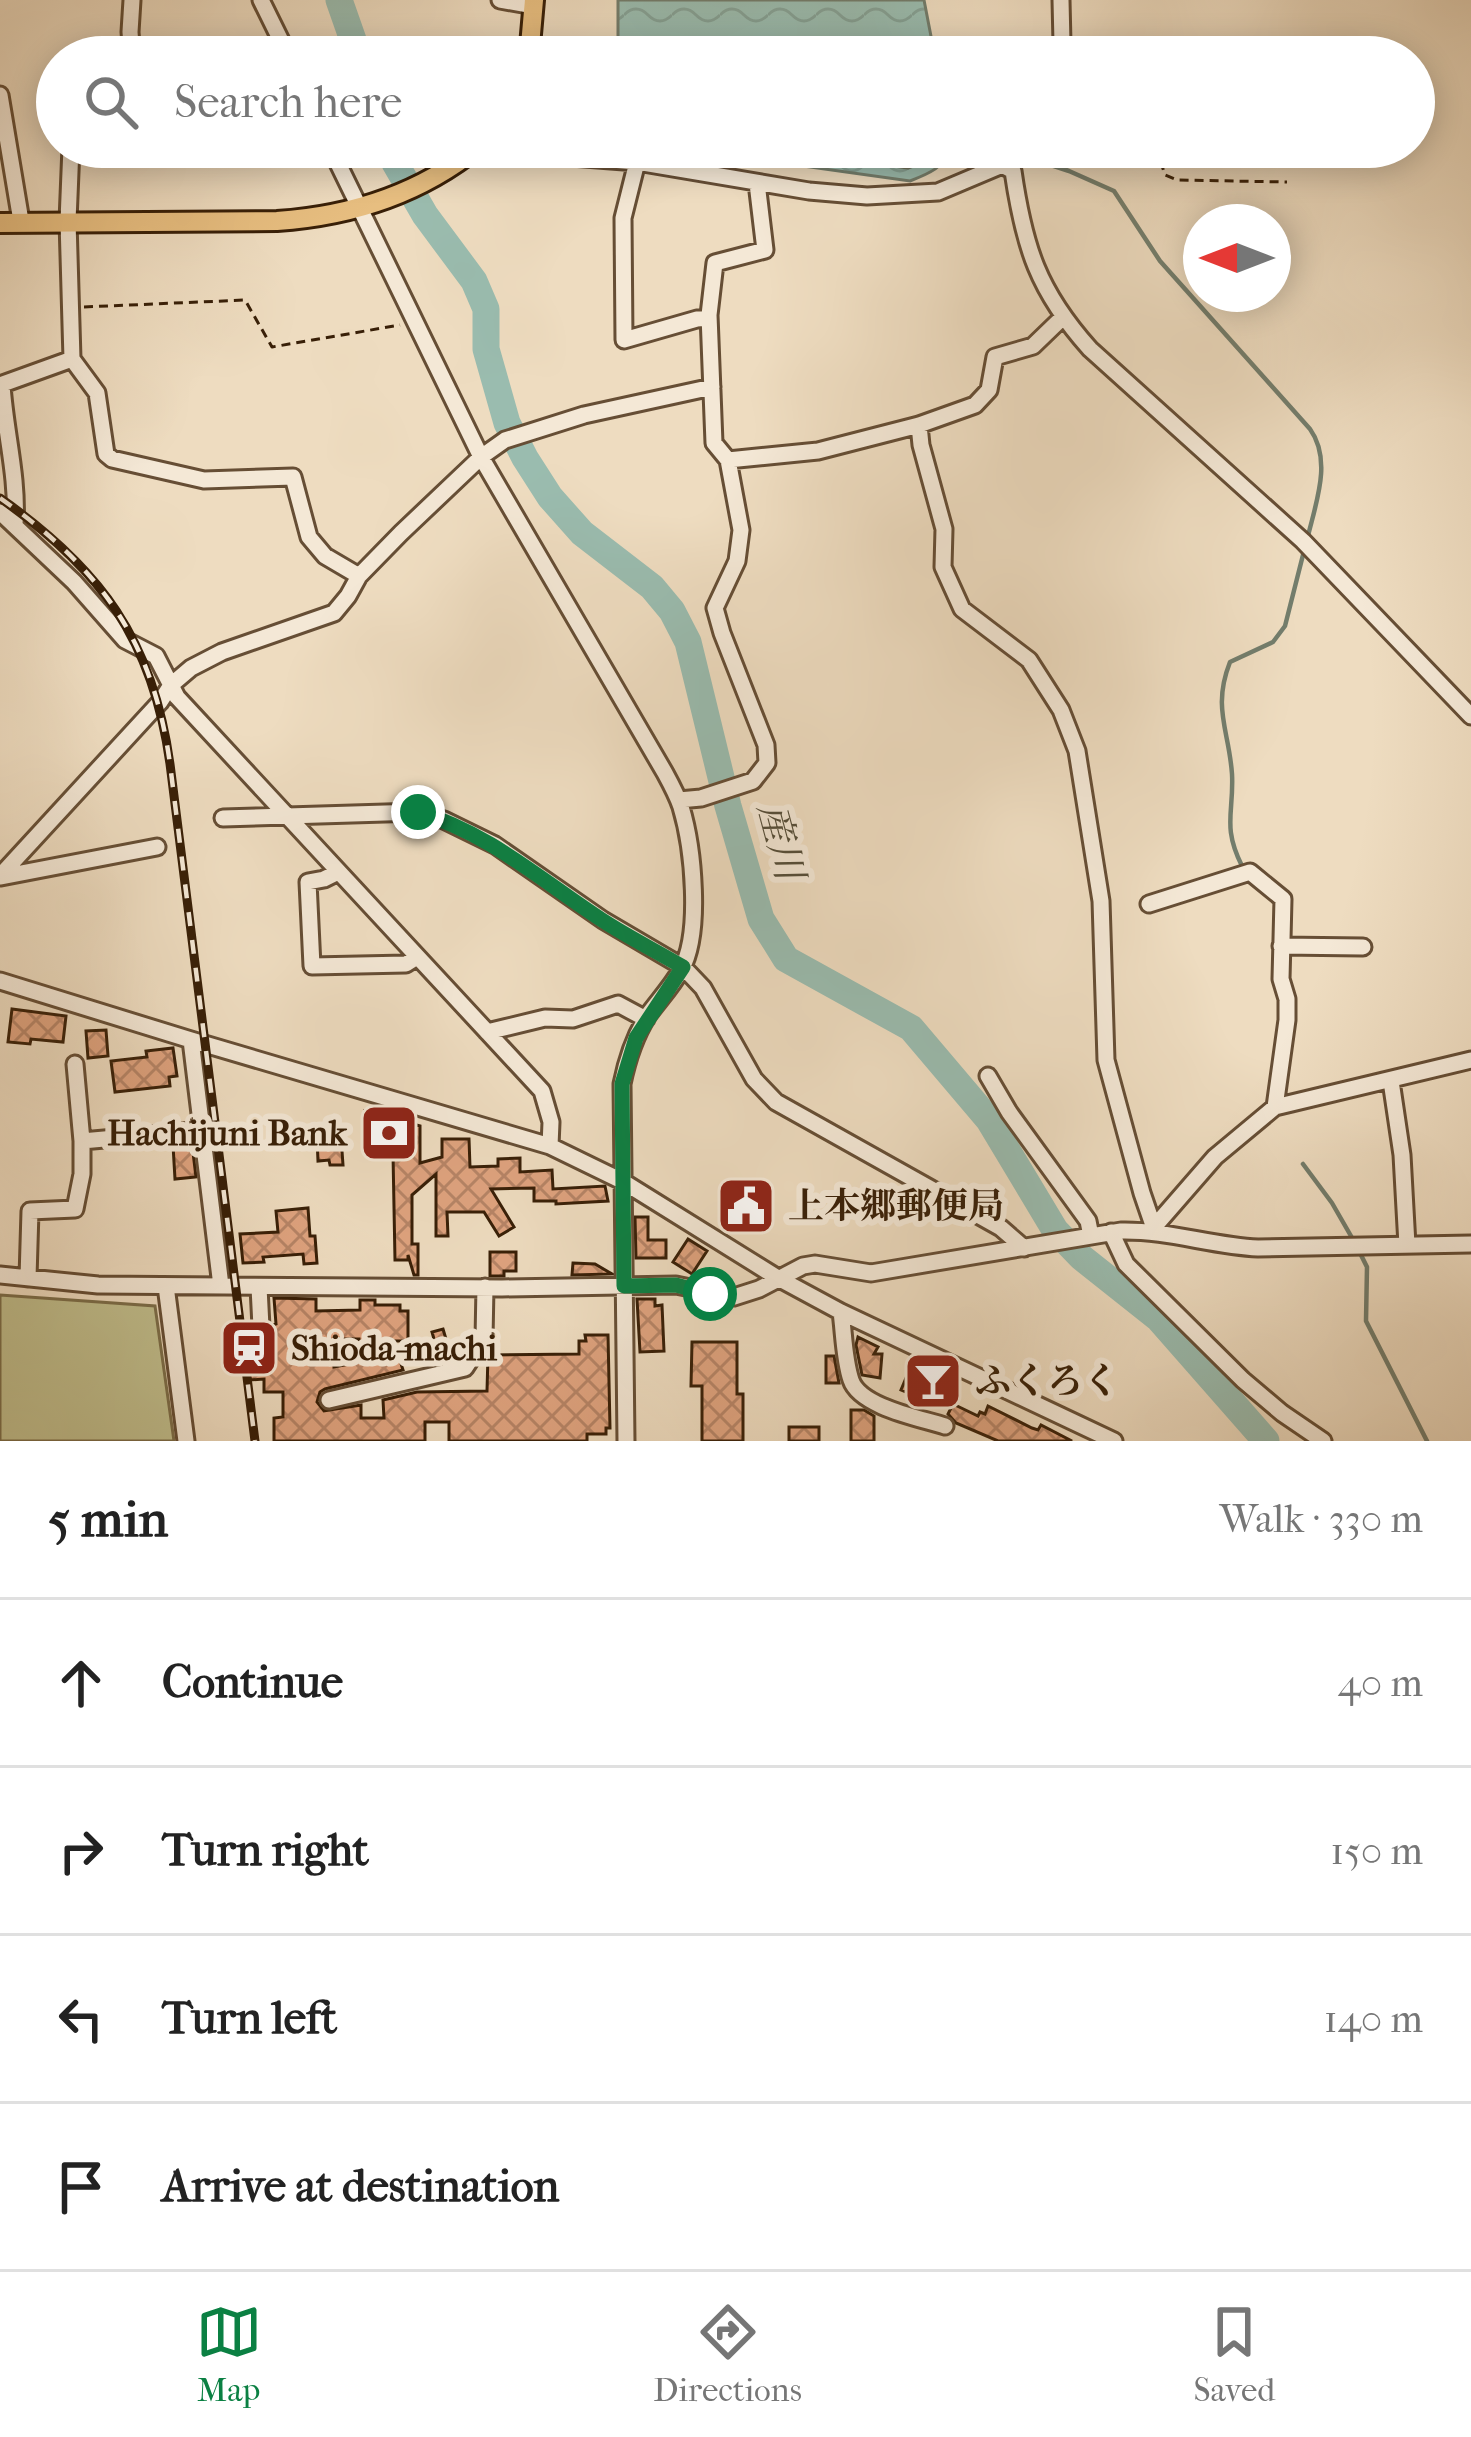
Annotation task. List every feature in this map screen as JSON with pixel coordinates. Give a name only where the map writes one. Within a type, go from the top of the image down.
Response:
[{"type":"main road","points":[[531,36],[534,3]]},
{"type":"main road","points":[[0,223],[316,218],[389,198],[450,168]]},
{"type":"street","points":[[130,36],[132,0]]},
{"type":"street","points":[[261,0],[279,36]]},
{"type":"street","points":[[500,0],[534,3]]},
{"type":"street","points":[[1061,0],[1062,36]]},
{"type":"street","points":[[0,95],[21,221]]},
{"type":"street","points":[[70,168],[72,359],[97,393],[106,454],[204,480],[293,478],[309,537],[325,556],[359,576]]},
{"type":"street","points":[[338,168],[481,458],[680,800],[692,880],[692,937],[683,967],[646,1019],[627,1059],[622,1084],[626,1441]]},
{"type":"street","points":[[635,168],[623,218],[624,340],[710,318]]},
{"type":"street","points":[[675,168],[867,196],[938,192],[995,168]]},
{"type":"street","points":[[1008,168],[1013,171],[1033,265],[1062,318],[1090,349],[1303,541],[1471,716]]},
{"type":"street","points":[[680,800],[753,782],[767,764],[766,745],[715,608],[736,561],[740,530],[728,460],[714,443],[710,318],[715,263],[765,250],[757,183]]},
{"type":"street","points":[[728,460],[818,451],[975,405],[989,390],[995,357],[1033,346],[1062,318]]},
{"type":"street","points":[[15,524],[15,471],[1,385],[72,359]]},
{"type":"street","points":[[0,877],[191,668],[222,652],[334,614],[359,576],[505,440],[539,427],[712,387]]},
{"type":"street","points":[[919,425],[944,529],[943,567],[962,609],[1029,659],[1061,710],[1076,752],[1101,901],[1106,1060],[1155,1229]]},
{"type":"street","points":[[0,512],[74,582],[125,640],[156,656],[177,697],[542,1091],[551,1122],[550,1145]]},
{"type":"street","points":[[224,818],[418,812],[495,845],[603,920],[683,967],[703,988],[754,1079],[776,1102],[1029,1247]]},
{"type":"street","points":[[0,877],[157,847]]},
{"type":"street","points":[[338,872],[308,882],[312,966],[406,964],[417,957]]},
{"type":"street","points":[[1149,904],[1250,872],[1283,899],[1281,979],[1287,1020],[1275,1107]]},
{"type":"street","points":[[1281,946],[1363,947]]},
{"type":"street","points":[[0,981],[550,1145],[622,1181],[841,1312],[1114,1441]]},
{"type":"street","points":[[487,1032],[545,1018],[573,1019],[618,1004],[646,1019]]},
{"type":"street","points":[[190,1040],[221,1286]]},
{"type":"street","points":[[1155,1229],[1215,1157],[1275,1107],[1471,1060]]},
{"type":"street","points":[[28,1277],[30,1211],[75,1209],[82,1141],[75,1064]]},
{"type":"street","points":[[988,1076],[1088,1221],[1089,1236]]},
{"type":"street","points":[[1391,1081],[1402,1155],[1407,1246]]},
{"type":"street","points":[[82,1141],[203,1130]]},
{"type":"street","points":[[0,1274],[98,1285],[676,1285],[734,1297],[803,1265],[871,1273],[1112,1232],[1155,1229],[1231,1247],[1471,1244]]},
{"type":"street","points":[[1112,1232],[1126,1264],[1243,1380],[1323,1441]]},
{"type":"street","points":[[166,1286],[186,1441]]},
{"type":"street","points":[[259,1287],[261,1327]]},
{"type":"street","points":[[329,1400],[465,1368],[484,1339],[484,1287]]},
{"type":"street","points":[[841,1312],[852,1384],[861,1394],[945,1426]]},
{"type":"path","points":[[1163,168],[1165,175],[1177,180],[1287,182]]},
{"type":"path","points":[[71,307],[244,300],[272,347],[414,322]]},
{"type":"shaded area","points":[[0,1295],[155,1306],[174,1441],[0,1441]]},
{"type":"water","points":[[618,0],[924,0],[931,36],[618,36]]},
{"type":"water","points":[[817,168],[936,168],[910,181]]},
{"type":"building","points":[[12,1009],[66,1016],[63,1042],[8,1042]]},
{"type":"building","points":[[106,1030],[108,1056],[88,1058],[86,1031]]},
{"type":"building","points":[[173,1048],[177,1076],[169,1077],[170,1086],[115,1092],[111,1061]]},
{"type":"building","points":[[365,1111],[420,1126],[420,1163],[442,1157],[442,1139],[469,1139],[470,1167],[498,1166],[498,1159],[520,1158],[520,1172],[552,1170],[553,1189],[605,1186],[608,1201],[556,1204],[534,1201],[534,1188],[491,1189],[514,1227],[499,1236],[484,1212],[447,1212],[448,1236],[436,1236],[436,1174],[412,1195],[412,1244],[418,1244],[418,1275],[414,1275],[408,1255],[408,1260],[395,1260],[393,1154],[371,1155]]},
{"type":"building","points":[[341,1137],[343,1165],[318,1161],[317,1138]]},
{"type":"building","points":[[192,1144],[196,1177],[175,1179],[173,1145]]},
{"type":"building","points":[[308,1208],[317,1263],[304,1264],[303,1254],[243,1263],[240,1234],[278,1232],[276,1211]]},
{"type":"building","points":[[635,1217],[648,1217],[648,1240],[666,1240],[666,1258],[636,1258]]},
{"type":"building","points":[[688,1239],[707,1251],[692,1274],[673,1262]]},
{"type":"building","points":[[490,1252],[516,1252],[516,1271],[490,1276]]},
{"type":"building","points":[[573,1263],[595,1264],[612,1274],[572,1275]]},
{"type":"building","points":[[274,1298],[316,1299],[316,1311],[360,1310],[360,1300],[375,1300],[375,1305],[400,1305],[400,1311],[408,1311],[408,1341],[394,1341],[403,1370],[320,1392],[317,1402],[324,1411],[361,1405],[361,1418],[384,1418],[383,1400],[417,1392],[487,1391],[488,1355],[579,1354],[579,1341],[586,1341],[585,1335],[608,1335],[610,1428],[606,1434],[587,1434],[587,1441],[449,1441],[449,1422],[425,1422],[425,1441],[274,1441],[274,1418],[283,1417],[283,1392],[264,1392],[264,1379],[250,1380],[244,1327],[249,1326],[257,1338],[268,1336],[276,1324]],"holes":[[[334,1339],[359,1339],[360,1362],[334,1367]]]},
{"type":"building","points":[[637,1299],[655,1299],[655,1306],[662,1305],[664,1351],[640,1352]]},
{"type":"building","points":[[443,1329],[451,1356],[428,1363],[422,1342],[434,1339],[432,1332]]},
{"type":"building","points":[[858,1337],[878,1347],[874,1354],[882,1354],[880,1378],[862,1375]]},
{"type":"building","points":[[692,1342],[737,1342],[743,1441],[702,1441],[702,1386],[691,1386]]},
{"type":"building","points":[[826,1356],[834,1356],[839,1383],[826,1383]]},
{"type":"building","points":[[911,1366],[938,1378],[928,1401],[901,1390]]},
{"type":"building","points":[[953,1404],[978,1416],[988,1406],[1072,1441],[998,1441],[956,1423],[948,1414]]},
{"type":"building","points":[[851,1410],[874,1416],[874,1441],[851,1441]]},
{"type":"building","points":[[789,1427],[819,1427],[819,1441],[789,1441]]},
{"type":"waterway","name":"産川","points":[[339,0],[352,36]]},
{"type":"waterway","name":"産川","points":[[398,168],[425,215],[474,281],[486,309],[486,349],[507,423],[525,458],[550,497],[582,533],[652,587],[688,642],[761,919],[786,959],[911,1028],[989,1120],[1055,1230],[1081,1257],[1159,1319],[1266,1441]]},
{"type":"waterway","points":[[1060,168],[1114,191],[1160,261],[1310,429],[1321,469],[1307,540]]},
{"type":"waterway","points":[[1242,866],[1231,830],[1232,774],[1222,693],[1230,662],[1273,642],[1285,626],[1304,551]]},
{"type":"waterway","points":[[1303,1164],[1355,1243]]},
{"type":"waterway","points":[[1360,1253],[1367,1267],[1366,1321],[1427,1441]]},
{"type":"railway","points":[[0,498],[67,552],[116,611],[135,644],[162,720],[255,1441]]},
{"type":"place","name":"Hachijuni Bank","points":[[389,1133]]},
{"type":"place","name":"上本郷郵便局","points":[[746,1206]]},
{"type":"place","name":"Shioda-machi","points":[[249,1348]]},
{"type":"place","name":"ふくろく","points":[[933,1381]]},
{"type":"route","points":[[418,812],[495,845],[603,920],[683,967],[636,1038],[622,1084],[624,1286],[676,1285],[710,1294]]}]
